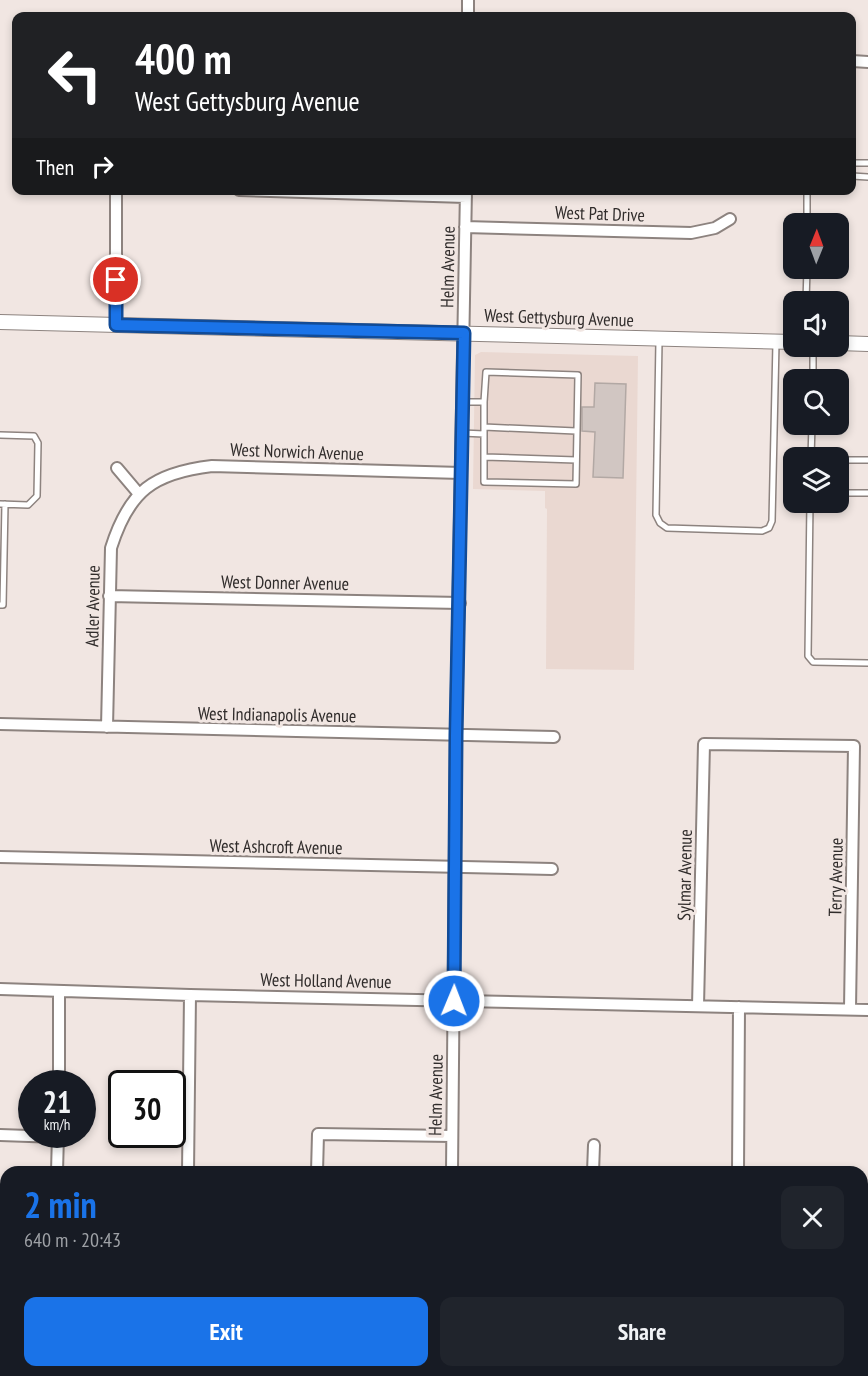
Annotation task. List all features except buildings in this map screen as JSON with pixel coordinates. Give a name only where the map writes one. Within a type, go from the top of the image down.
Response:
[{"type":"street","points":[[116,195],[116,325]]},
{"type":"street","name":"Helm Avenue","points":[[452,1166],[456,735],[466,195]]},
{"type":"street","name":"West Pat Drive","points":[[465,227],[690,233],[715,228],[730,219]]},
{"type":"street","name":"West Gettysburg Avenue","points":[[0,322],[783,342]]},
{"type":"street","points":[[849,343],[868,344]]},
{"type":"street","name":"West Norwich Avenue","points":[[139,494],[159,480],[184,470],[212,466],[461,473]]},
{"type":"street","points":[[117,468],[139,494]]},
{"type":"street","name":"Adler Avenue","points":[[107,727],[111,548],[126,511],[139,494]]},
{"type":"street","name":"West Donner Avenue","points":[[109,596],[460,603]]},
{"type":"street","name":"West Indianapolis Avenue","points":[[0,724],[554,737]]},
{"type":"street","name":"Sylmar Avenue","points":[[698,1006],[704,744],[854,746]]},
{"type":"street","name":"Terry Avenue","points":[[850,1009],[854,746]]},
{"type":"street","name":"West Ashcroft Avenue","points":[[0,857],[552,869]]},
{"type":"street","name":"West Holland Avenue","points":[[0,989],[868,1010]]},
{"type":"street","points":[[58,1070],[59,990]]},
{"type":"street","points":[[188,1166],[190,995]]},
{"type":"street","points":[[738,1166],[739,1007]]},
{"type":"street","points":[[317,1166],[318,1134],[452,1136]]},
{"type":"street","points":[[0,1136],[18,1136]]},
{"type":"street","points":[[593,1166],[594,1145]]},
{"type":"street","points":[[57,1166],[58,1148]]},
{"type":"lane","points":[[807,195],[807,213]]},
{"type":"lane","points":[[659,339],[656,515],[660,523],[667,528],[762,531],[769,528],[772,521],[776,342]]},
{"type":"lane","points":[[486,372],[578,375],[576,484],[484,482],[484,402],[486,372]]},
{"type":"lane","points":[[462,402],[484,402]]},
{"type":"lane","points":[[462,433],[576,431]]},
{"type":"lane","points":[[0,435],[34,436],[38,443],[37,496],[28,505],[3,504],[3,605],[0,605]]},
{"type":"lane","points":[[484,457],[576,460]]},
{"type":"lane","points":[[849,460],[868,460]]},
{"type":"lane","points":[[849,493],[868,493]]},
{"type":"lane","points":[[810,513],[808,656],[813,662],[868,663]]},
{"type":"shaded area","points":[[481,352],[638,356],[634,670],[546,669],[547,509],[545,508],[545,491],[473,489],[475,355]]},
{"type":"route","points":[[116,280],[116,325],[464,333],[456,735],[454,1001]]}]
